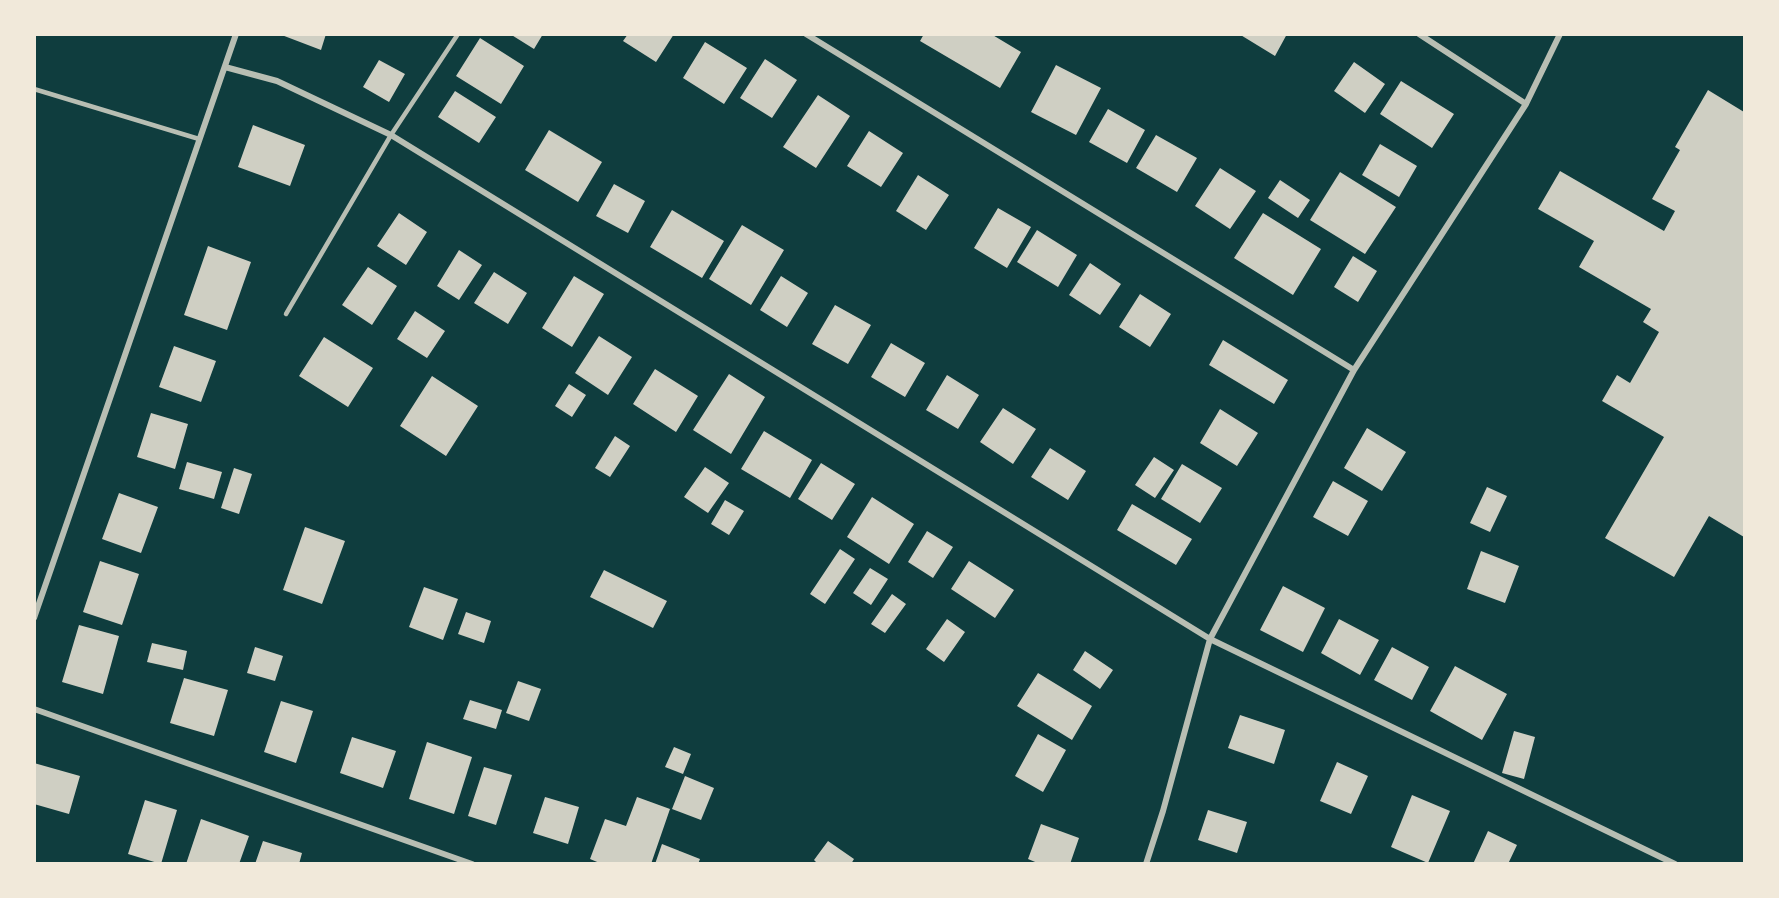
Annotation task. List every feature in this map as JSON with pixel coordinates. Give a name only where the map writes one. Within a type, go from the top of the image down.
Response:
[{"type":"street","points":[[34,618],[236,34]]},
{"type":"street","points":[[806,34],[1354,370]]},
{"type":"street","points":[[1419,34],[1526,104]]},
{"type":"street","points":[[1146,864],[1210,639],[1354,370],[1526,104],[1560,34]]},
{"type":"street","points":[[225,67],[277,81],[391,135],[1210,639],[1675,864]]},
{"type":"street","points":[[34,709],[472,864]]},
{"type":"lane","points":[[286,314],[391,135],[458,34]]},
{"type":"lane","points":[[34,89],[199,139]]},
{"type":"building","points":[[279,34],[326,34],[321,50]]},
{"type":"building","points":[[510,34],[543,34],[534,49]]},
{"type":"building","points":[[628,34],[674,34],[656,62],[623,41]]},
{"type":"building","points":[[924,34],[991,34],[1021,52],[1000,88],[920,41]]},
{"type":"building","points":[[1239,34],[1287,34],[1275,56]]},
{"type":"building","points":[[480,38],[524,66],[501,104],[456,76]]},
{"type":"building","points":[[705,42],[747,68],[724,104],[683,78]]},
{"type":"building","points":[[765,59],[797,80],[772,118],[740,98]]},
{"type":"building","points":[[379,60],[405,74],[389,102],[363,87]]},
{"type":"building","points":[[1354,62],[1385,84],[1365,113],[1334,91]]},
{"type":"building","points":[[1056,65],[1101,88],[1076,135],[1031,112]]},
{"type":"building","points":[[1401,81],[1454,114],[1432,148],[1380,114]]},
{"type":"building","points":[[1708,90],[1744,112],[1744,537],[1709,516],[1674,577],[1605,538],[1664,437],[1602,401],[1617,375],[1630,383],[1659,332],[1643,322],[1651,309],[1579,267],[1594,241],[1538,209],[1560,171],[1664,231],[1675,211],[1652,199],[1680,150],[1675,147]]},
{"type":"building","points":[[455,91],[496,117],[479,143],[438,117]]},
{"type":"building","points":[[818,95],[850,116],[816,168],[783,147]]},
{"type":"building","points":[[1108,109],[1145,130],[1127,163],[1089,142]]},
{"type":"building","points":[[253,125],[305,145],[290,186],[238,167]]},
{"type":"building","points":[[549,130],[602,162],[578,202],[525,170]]},
{"type":"building","points":[[869,131],[903,153],[881,187],[847,166]]},
{"type":"building","points":[[1156,135],[1197,158],[1177,192],[1136,168]]},
{"type":"building","points":[[1380,144],[1417,166],[1399,197],[1362,175]]},
{"type":"building","points":[[1220,168],[1256,191],[1230,229],[1195,206]]},
{"type":"building","points":[[1340,172],[1396,207],[1365,254],[1310,220]]},
{"type":"building","points":[[918,175],[949,195],[926,230],[896,211]]},
{"type":"building","points":[[1280,180],[1310,200],[1298,218],[1268,198]]},
{"type":"building","points":[[614,184],[645,201],[628,233],[596,216]]},
{"type":"building","points":[[998,208],[1031,227],[1007,268],[974,248]]},
{"type":"building","points":[[672,210],[724,241],[702,278],[650,247]]},
{"type":"building","points":[[399,213],[427,232],[406,265],[377,246]]},
{"type":"building","points":[[1263,213],[1321,249],[1293,295],[1234,258]]},
{"type":"building","points":[[742,225],[784,250],[751,305],[709,279]]},
{"type":"building","points":[[1037,230],[1077,255],[1058,287],[1017,262]]},
{"type":"building","points":[[208,246],[251,262],[227,330],[184,315]]},
{"type":"building","points":[[459,250],[482,265],[459,300],[437,286]]},
{"type":"building","points":[[1353,256],[1377,271],[1358,302],[1334,287]]},
{"type":"building","points":[[1090,263],[1121,284],[1100,315],[1069,295]]},
{"type":"building","points":[[368,267],[397,286],[372,325],[342,305]]},
{"type":"building","points":[[494,272],[527,293],[508,324],[474,303]]},
{"type":"building","points":[[574,276],[604,294],[572,347],[542,328]]},
{"type":"building","points":[[781,276],[808,293],[787,327],[760,310]]},
{"type":"building","points":[[1140,294],[1171,314],[1150,347],[1119,327]]},
{"type":"building","points":[[835,305],[871,325],[848,364],[812,344]]},
{"type":"building","points":[[415,311],[445,331],[427,358],[397,339]]},
{"type":"building","points":[[599,336],[632,357],[608,395],[575,373]]},
{"type":"building","points":[[324,337],[373,368],[348,407],[299,376]]},
{"type":"building","points":[[1223,340],[1288,380],[1274,404],[1209,365]]},
{"type":"building","points":[[891,343],[925,363],[905,397],[871,377]]},
{"type":"building","points":[[174,346],[216,361],[201,402],[159,387]]},
{"type":"building","points":[[655,369],[698,396],[676,432],[633,404]]},
{"type":"building","points":[[729,374],[765,397],[731,454],[693,430]]},
{"type":"building","points":[[947,375],[979,395],[958,429],[926,410]]},
{"type":"building","points":[[432,376],[478,406],[446,456],[400,426]]},
{"type":"building","points":[[569,384],[586,395],[572,417],[555,406]]},
{"type":"building","points":[[1003,408],[1036,429],[1013,464],[980,442]]},
{"type":"building","points":[[1220,409],[1258,433],[1237,466],[1200,443]]},
{"type":"building","points":[[151,413],[188,424],[175,469],[137,457]]},
{"type":"building","points":[[1367,428],[1406,452],[1382,491],[1344,468]]},
{"type":"building","points":[[764,431],[812,460],[790,498],[741,469]]},
{"type":"building","points":[[615,436],[630,446],[610,477],[595,468]]},
{"type":"building","points":[[1050,448],[1086,471],[1068,500],[1031,477]]},
{"type":"building","points":[[1154,457],[1174,470],[1155,498],[1135,485]]},
{"type":"building","points":[[187,462],[222,472],[214,499],[179,489]]},
{"type":"building","points":[[821,463],[855,484],[832,520],[798,499]]},
{"type":"building","points":[[1182,464],[1222,488],[1200,523],[1161,499]]},
{"type":"building","points":[[705,467],[729,483],[708,513],[684,497]]},
{"type":"building","points":[[234,468],[252,474],[239,514],[221,508]]},
{"type":"building","points":[[1333,481],[1368,501],[1348,536],[1313,517]]},
{"type":"building","points":[[1487,487],[1507,496],[1490,532],[1470,523]]},
{"type":"building","points":[[119,493],[158,507],[141,553],[102,539]]},
{"type":"building","points":[[872,497],[914,524],[889,564],[847,537]]},
{"type":"building","points":[[725,500],[744,511],[729,535],[711,524]]},
{"type":"building","points":[[1132,504],[1192,539],[1176,565],[1117,530]]},
{"type":"building","points":[[305,527],[345,541],[322,604],[283,590]]},
{"type":"building","points":[[927,531],[953,547],[933,578],[908,562]]},
{"type":"building","points":[[840,549],[855,559],[825,604],[810,594]]},
{"type":"building","points":[[1481,551],[1519,566],[1505,603],[1467,589]]},
{"type":"building","points":[[100,561],[139,574],[122,625],[83,612]]},
{"type":"building","points":[[969,561],[1014,590],[995,618],[951,589]]},
{"type":"building","points":[[870,568],[888,579],[871,605],[853,593]]},
{"type":"building","points":[[604,570],[667,601],[653,628],[590,597]]},
{"type":"building","points":[[1283,586],[1325,608],[1303,652],[1260,630]]},
{"type":"building","points":[[424,587],[458,599],[443,640],[409,627]]},
{"type":"building","points":[[892,594],[906,604],[885,633],[871,624]]},
{"type":"building","points":[[466,612],[491,621],[484,643],[458,634]]},
{"type":"building","points":[[947,619],[965,632],[944,662],[926,649]]},
{"type":"building","points":[[1339,619],[1379,640],[1360,675],[1321,653]]},
{"type":"building","points":[[79,625],[119,636],[103,694],[62,682]]},
{"type":"building","points":[[152,643],[187,651],[183,670],[147,662]]},
{"type":"building","points":[[255,647],[283,656],[275,681],[247,673]]},
{"type":"building","points":[[1392,647],[1429,667],[1412,700],[1374,680]]},
{"type":"building","points":[[1085,651],[1113,670],[1100,689],[1073,670]]},
{"type":"building","points":[[1455,666],[1507,694],[1482,740],[1430,711]]},
{"type":"building","points":[[1038,673],[1092,706],[1072,740],[1017,706]]},
{"type":"building","points":[[184,678],[228,690],[214,736],[170,723]]},
{"type":"building","points":[[518,681],[541,689],[529,721],[506,713]]},
{"type":"building","points":[[470,700],[502,710],[496,729],[463,719]]},
{"type":"building","points":[[281,701],[313,711],[296,763],[264,752]]},
{"type":"building","points":[[1240,715],[1285,730],[1274,764],[1228,748]]},
{"type":"building","points":[[1514,731],[1535,737],[1524,779],[1502,773]]},
{"type":"building","points":[[1038,734],[1066,750],[1043,792],[1015,776]]},
{"type":"building","points":[[352,737],[396,751],[383,788],[340,773]]},
{"type":"building","points":[[427,742],[472,757],[454,814],[409,799]]},
{"type":"building","points":[[674,747],[691,754],[683,774],[665,767]]},
{"type":"building","points":[[1337,762],[1368,776],[1351,814],[1320,801]]},
{"type":"building","points":[[34,763],[80,776],[69,814],[34,804]]},
{"type":"building","points":[[484,767],[512,775],[496,825],[468,816]]},
{"type":"building","points":[[685,776],[714,788],[701,820],[672,809]]},
{"type":"building","points":[[1412,795],[1450,811],[1428,863],[1391,847]]},
{"type":"building","points":[[545,797],[579,807],[568,844],[533,833]]},
{"type":"building","points":[[637,797],[670,809],[651,864],[602,864],[590,859],[605,819],[626,826]]},
{"type":"building","points":[[145,800],[177,810],[161,864],[128,854]]},
{"type":"building","points":[[1208,810],[1247,822],[1237,853],[1198,840]]},
{"type":"building","points":[[201,819],[249,836],[239,864],[186,864]]},
{"type":"building","points":[[1041,824],[1079,838],[1070,864],[1040,864],[1028,859]]},
{"type":"building","points":[[1488,831],[1517,845],[1508,864],[1473,864]]},
{"type":"building","points":[[263,841],[302,853],[299,864],[255,864]]},
{"type":"building","points":[[828,841],[854,859],[851,864],[818,864],[814,860]]},
{"type":"building","points":[[662,844],[700,859],[698,864],[655,864]]}]
